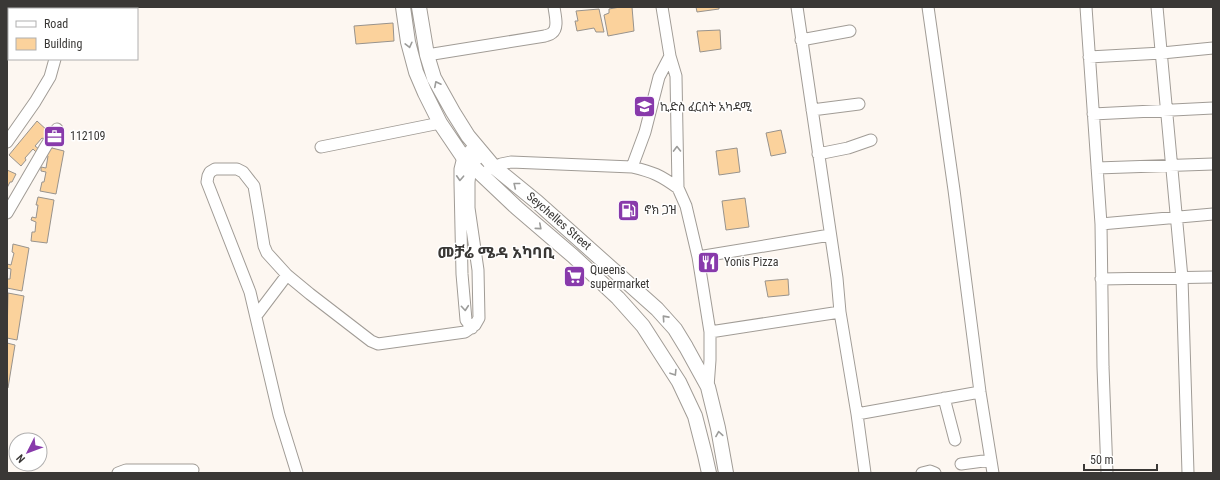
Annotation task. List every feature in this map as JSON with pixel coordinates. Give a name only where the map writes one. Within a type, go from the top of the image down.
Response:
[{"type":"main road","name":"Seychelles Street","points":[[403,7],[408,42],[416,72],[440,123],[471,165],[618,298],[643,326],[679,382],[695,416],[709,473]]},
{"type":"main road","name":"Seychelles Street","points":[[419,7],[427,55],[434,78],[452,112],[479,149],[494,167],[537,202],[657,310],[675,329],[708,387],[718,428],[726,473]]},
{"type":"street","points":[[427,55],[545,36],[552,33],[555,28],[556,22],[554,7]]},
{"type":"street","points":[[662,7],[670,56],[676,76],[678,188],[686,206],[698,257],[710,332],[708,387]]},
{"type":"street","points":[[797,7],[837,278],[840,312],[865,473]]},
{"type":"street","points":[[928,7],[953,182],[980,392],[993,473]]},
{"type":"street","points":[[1086,7],[1101,224],[1103,366],[1107,473]]},
{"type":"street","points":[[1157,7],[1182,278],[1188,473]]},
{"type":"street","points":[[801,40],[850,32]]},
{"type":"street","points":[[1089,57],[1162,53],[1213,48]]},
{"type":"street","points":[[632,167],[644,132],[659,76],[670,56]]},
{"type":"street","points":[[7,142],[35,102],[50,77],[55,60]]},
{"type":"street","points":[[812,110],[859,104]]},
{"type":"street","points":[[1093,114],[1213,108]]},
{"type":"street","points":[[321,147],[440,123]]},
{"type":"street","points":[[7,213],[57,129]]},
{"type":"street","points":[[818,154],[848,148],[871,140]]},
{"type":"street","points":[[297,473],[279,415],[250,292],[207,182],[210,172],[215,169],[237,169],[247,176],[254,186],[264,246],[273,261],[287,275],[361,334],[378,344],[465,332],[472,328],[477,322],[479,318],[478,270],[469,208],[469,182],[471,165],[479,149]]},
{"type":"street","points":[[472,328],[466,320],[462,274],[460,169],[471,165],[494,167],[511,162],[632,167],[651,171],[663,177],[678,188]]},
{"type":"street","points":[[1097,168],[1213,164]]},
{"type":"street","points":[[1101,224],[1213,214]]},
{"type":"street","points":[[698,257],[830,235]]},
{"type":"street","points":[[256,316],[287,275]]},
{"type":"street","points":[[1101,279],[1213,277]]},
{"type":"street","points":[[710,332],[840,312]]},
{"type":"street","points":[[857,414],[980,392]]},
{"type":"street","points":[[944,398],[955,440]]},
{"type":"street","points":[[961,464],[991,460]]},
{"type":"street","points":[[118,473],[126,470],[193,470]]},
{"type":"street","points":[[922,473],[930,471],[935,473]]},
{"type":"building","points":[[632,7],[634,31],[608,36],[604,15],[609,13],[609,9]]},
{"type":"building","points":[[696,7],[719,7],[719,9],[697,12]]},
{"type":"building","points":[[599,9],[604,32],[596,32],[594,28],[577,31],[575,21],[578,21],[576,11]]},
{"type":"building","points":[[393,23],[394,41],[356,44],[354,26]]},
{"type":"building","points":[[720,30],[721,49],[700,52],[697,31]]},
{"type":"building","points":[[37,121],[49,132],[44,139],[42,138],[35,146],[39,149],[36,152],[33,149],[25,158],[26,160],[21,166],[9,155]]},
{"type":"building","points":[[781,130],[786,153],[771,156],[766,133]]},
{"type":"building","points":[[48,147],[64,151],[56,194],[40,191],[46,172],[41,171],[41,167],[46,168],[48,156],[46,155]]},
{"type":"building","points":[[737,148],[740,172],[719,175],[716,151]]},
{"type":"building","points":[[7,170],[16,174],[7,188]]},
{"type":"building","points":[[38,197],[54,200],[47,243],[31,241],[32,232],[35,232],[36,222],[31,220],[32,217],[36,218],[38,205],[36,205]]},
{"type":"building","points":[[745,198],[749,227],[726,230],[722,201]]},
{"type":"building","points":[[13,244],[29,248],[22,291],[7,288],[7,279],[10,279],[11,269],[7,268],[7,264],[11,265],[14,253],[12,252]]},
{"type":"building","points":[[788,279],[789,295],[768,297],[765,281]]},
{"type":"building","points":[[8,293],[24,296],[17,340],[7,338]]},
{"type":"building","points":[[7,343],[15,345],[8,388],[7,388]]},
{"type":"place","name":"ኪድስ ፈርስት አካዳሚ","points":[[645,107]]},
{"type":"place","name":"112109","points":[[55,136]]},
{"type":"place","name":"ኖክ ጋዝ","points":[[629,210]]},
{"type":"place","name":"Yonis Pizza","points":[[708,262]]},
{"type":"place","name":"Queens supermarket","points":[[574,277]]},
{"type":"district","name":"መቻሬ ሜዳ አካባቢ","points":[[496,252]]}]
